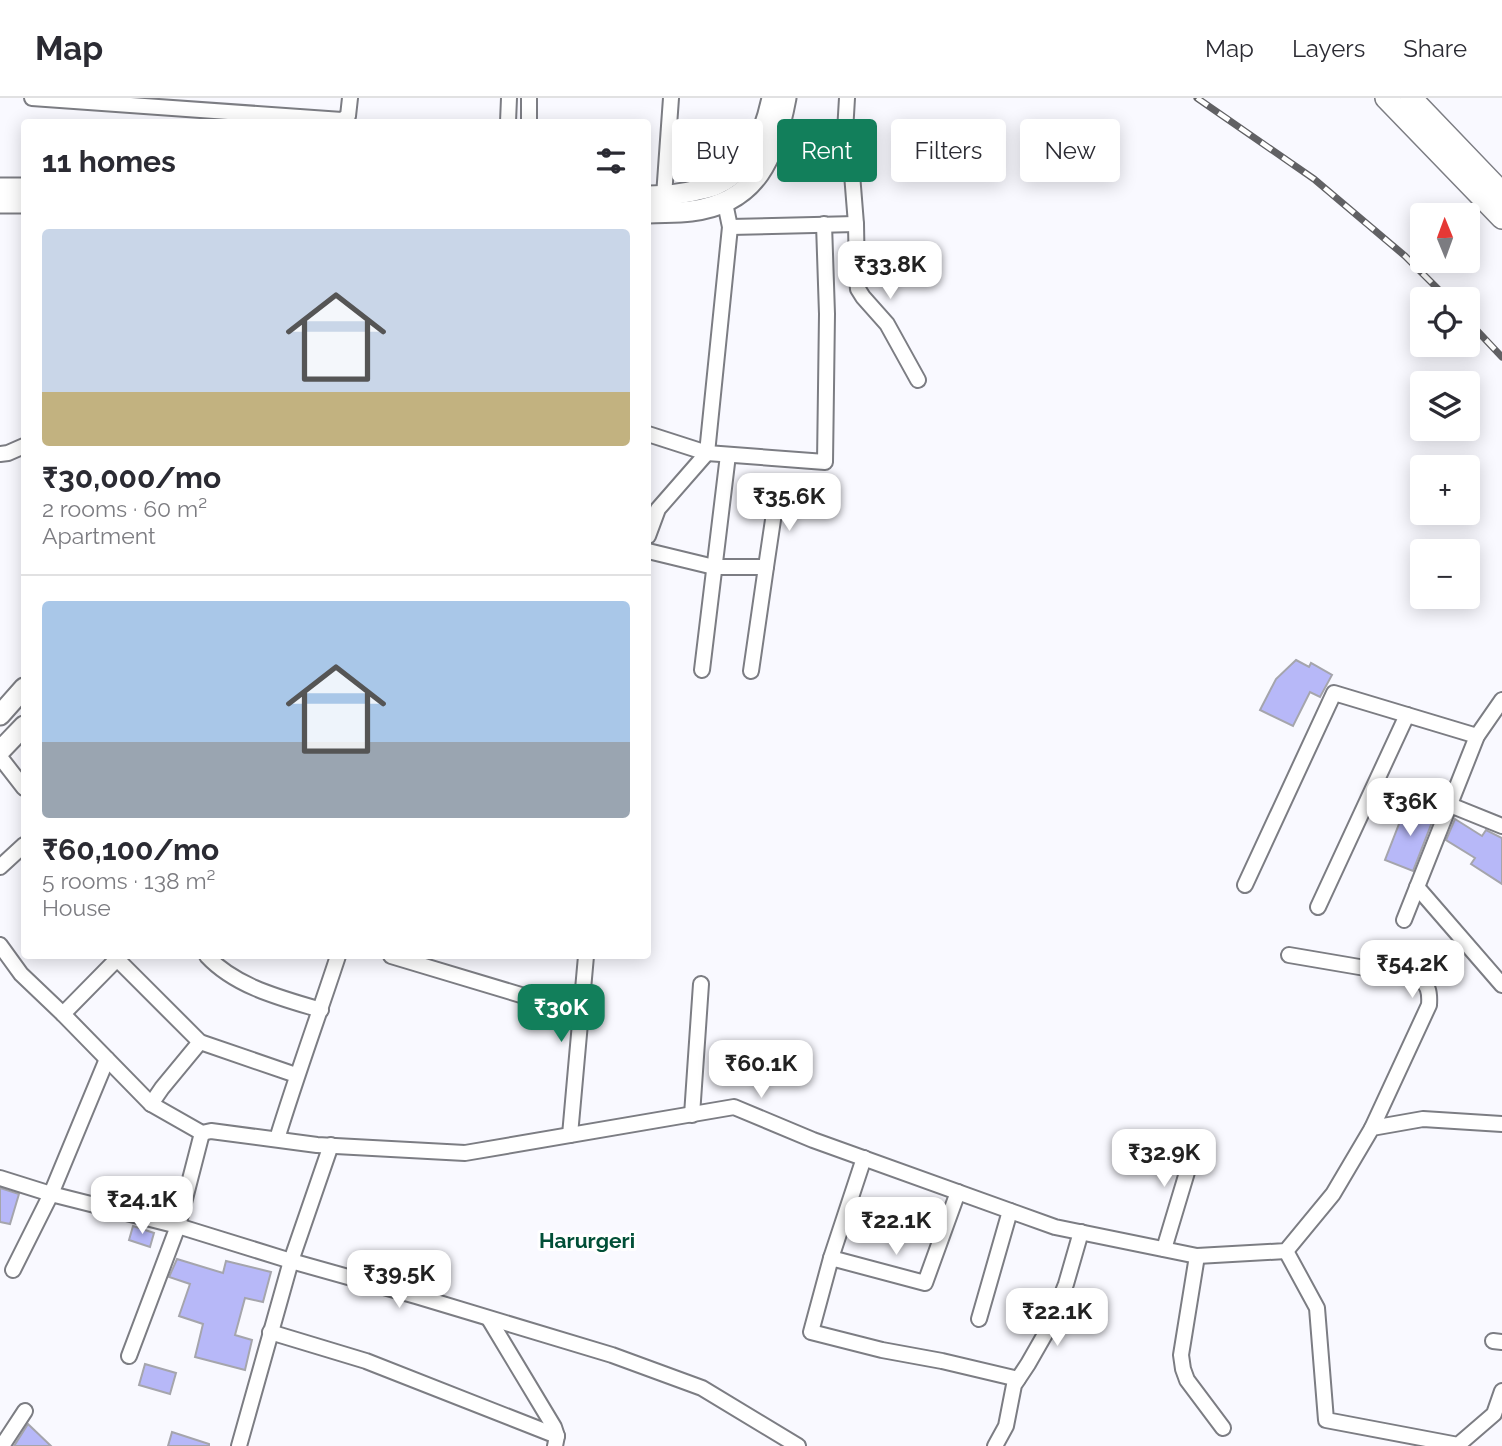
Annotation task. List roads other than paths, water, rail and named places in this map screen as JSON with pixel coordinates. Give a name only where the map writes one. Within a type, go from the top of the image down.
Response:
[{"type":"highway","points":[[1386,98],[1502,218]]},
{"type":"highway","points":[[1410,98],[1502,192]]},
{"type":"main road","points":[[651,212],[691,211],[696,200],[740,168],[753,152],[768,116],[772,98]]},
{"type":"main road","points":[[656,196],[678,195],[725,203],[752,183],[765,168],[780,131],[786,98]]},
{"type":"main road","points":[[0,188],[21,188]]},
{"type":"main road","points":[[0,203],[21,203]]},
{"type":"main road","points":[[0,715],[21,691]]},
{"type":"main road","points":[[0,751],[21,729]]},
{"type":"street","points":[[32,98],[328,119]]},
{"type":"street","points":[[344,119],[348,116],[350,98]]},
{"type":"street","points":[[508,119],[509,98]]},
{"type":"street","points":[[528,98],[529,119]]},
{"type":"street","points":[[656,196],[671,98]]},
{"type":"street","points":[[847,98],[844,149],[852,174],[859,289],[887,324],[918,380]]},
{"type":"street","points":[[651,529],[659,509],[707,453],[730,227],[725,203]]},
{"type":"street","points":[[651,434],[707,453],[825,462],[827,314],[824,224]]},
{"type":"street","points":[[730,227],[856,224]]},
{"type":"street","points":[[0,454],[21,447]]},
{"type":"street","points":[[702,670],[728,455]]},
{"type":"street","points":[[751,671],[777,493]]},
{"type":"street","points":[[651,552],[714,567],[766,567]]},
{"type":"street","points":[[1245,885],[1334,693],[1477,736]]},
{"type":"street","points":[[1404,920],[1477,736],[1502,699]]},
{"type":"street","points":[[1318,907],[1407,715]]},
{"type":"street","points":[[0,757],[21,784]]},
{"type":"street","points":[[1450,805],[1502,826]]},
{"type":"street","points":[[0,867],[21,851]]},
{"type":"street","points":[[1417,887],[1502,985]]},
{"type":"street","points":[[0,946],[21,974],[151,1104],[202,1133],[211,1131],[331,1145],[465,1153],[734,1107],[813,1140],[1055,1227],[1197,1256],[1286,1251],[1333,1194],[1372,1128],[1429,1005],[1427,984],[1418,977],[1289,955]]},
{"type":"street","points":[[63,1014],[115,959]]},
{"type":"street","points":[[119,959],[200,1042],[296,1075]]},
{"type":"street","points":[[210,959],[219,968],[262,992],[321,1010]]},
{"type":"street","points":[[277,1139],[296,1075],[337,959]]},
{"type":"street","points":[[401,959],[581,1013]]},
{"type":"street","points":[[570,1135],[586,959]]},
{"type":"street","points":[[692,1115],[701,984]]},
{"type":"street","points":[[151,1104],[200,1042]]},
{"type":"street","points":[[13,1270],[51,1194],[107,1059]]},
{"type":"street","points":[[1372,1128],[1423,1119],[1502,1124]]},
{"type":"street","points":[[129,1356],[178,1226],[202,1133]]},
{"type":"street","points":[[1164,1249],[1197,1139]]},
{"type":"street","points":[[239,1446],[291,1261],[331,1145]]},
{"type":"street","points":[[864,1158],[831,1258],[811,1332],[1018,1380]]},
{"type":"street","points":[[0,1178],[51,1194],[178,1226],[612,1355],[702,1388],[798,1446]]},
{"type":"street","points":[[831,1258],[925,1283],[958,1192]]},
{"type":"street","points":[[979,1319],[1010,1211]]},
{"type":"street","points":[[995,1446],[1006,1426],[1014,1385],[1048,1329],[1066,1284],[1081,1232]]},
{"type":"street","points":[[1286,1251],[1317,1308],[1326,1420],[1458,1446],[1494,1414],[1502,1391]]},
{"type":"street","points":[[1197,1256],[1181,1355],[1183,1369],[1187,1380],[1223,1428]]},
{"type":"street","points":[[489,1318],[554,1427],[556,1441]]},
{"type":"street","points":[[270,1332],[366,1361],[556,1441]]},
{"type":"street","points":[[2,1446],[25,1411]]},
{"type":"railway","points":[[1197,98],[1314,179],[1405,256],[1436,287]]},
{"type":"railway","points":[[1480,334],[1502,357]]},
{"type":"district","name":"Harurgeri","points":[[587,1240]]}]
